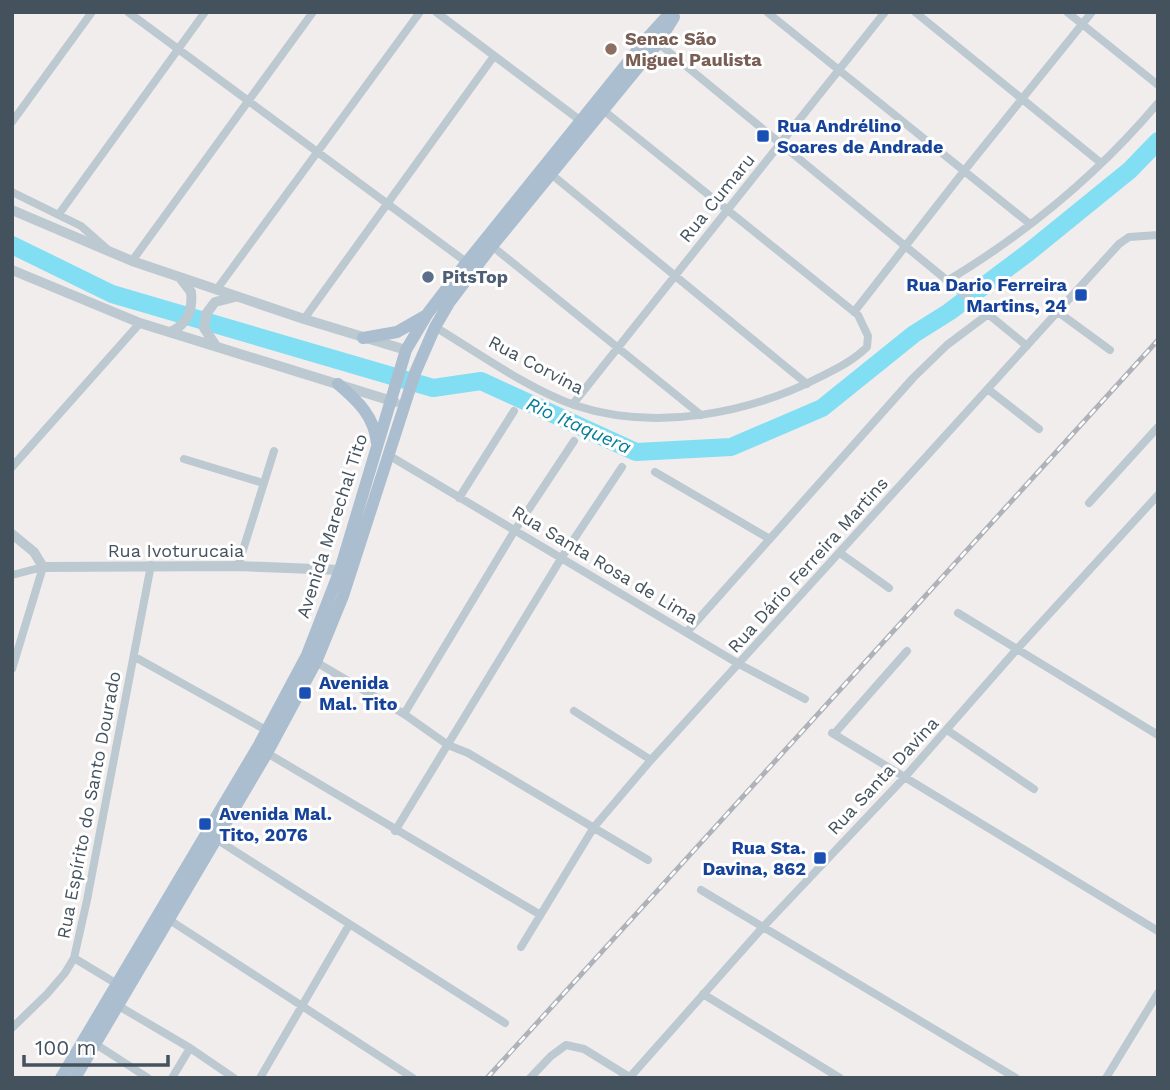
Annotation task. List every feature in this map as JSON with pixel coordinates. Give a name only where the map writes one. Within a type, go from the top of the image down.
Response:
[{"type":"main road","name":"Avenida Marechal Tito","points":[[61,1078],[266,730],[307,654],[340,570],[391,396],[471,265],[492,246],[658,43],[659,32],[674,12]]},
{"type":"main road","name":"Avenida Marechal Tito","points":[[75,1078],[267,753],[316,662],[343,596],[390,456],[409,392],[412,361],[428,313],[471,265],[580,121],[649,36],[674,12]]},
{"type":"main road","points":[[570,151],[578,137],[580,121]]},
{"type":"main road","points":[[363,338],[397,332],[428,313]]},
{"type":"main road","points":[[338,384],[368,413],[375,429],[377,449]]},
{"type":"street","points":[[12,122],[92,12]]},
{"type":"street","points":[[128,12],[471,265]]},
{"type":"street","points":[[59,214],[205,12]]},
{"type":"street","points":[[132,261],[313,12]]},
{"type":"street","points":[[217,289],[420,12]]},
{"type":"street","points":[[436,12],[580,121]]},
{"type":"street","points":[[767,12],[1030,224]]},
{"type":"street","name":"Rua Cumaru","points":[[573,404],[885,12]]},
{"type":"street","points":[[915,12],[1101,163]]},
{"type":"street","points":[[1067,12],[1158,85]]},
{"type":"street","points":[[603,110],[854,312],[1092,12]]},
{"type":"street","points":[[658,43],[1027,346]]},
{"type":"street","points":[[304,319],[494,56]]},
{"type":"street","points":[[947,281],[993,253],[1030,224],[1101,163],[1158,103]]},
{"type":"street","points":[[551,173],[807,384]]},
{"type":"street","points":[[12,192],[81,226],[111,253]]},
{"type":"street","points":[[12,210],[132,261],[363,338],[412,361]]},
{"type":"street","name":"Rua Dário Ferreira Martins","points":[[520,947],[594,827],[652,760],[1125,240],[1134,236],[1153,236]]},
{"type":"street","points":[[1153,236],[1158,244]]},
{"type":"street","points":[[492,246],[701,415]]},
{"type":"street","points":[[12,270],[140,323],[338,384],[391,396],[405,405]]},
{"type":"street","points":[[170,332],[186,322],[192,299],[191,292],[181,279]]},
{"type":"street","points":[[218,348],[209,339],[204,328],[206,314],[211,305],[219,299],[239,296]]},
{"type":"street","name":"Rua Corvina","points":[[435,327],[526,381],[573,404],[605,413],[635,416],[701,415],[753,404],[807,384],[840,367],[867,347],[869,341],[862,320],[854,312]]},
{"type":"street","points":[[687,632],[919,371],[984,312]]},
{"type":"street","points":[[1058,312],[1110,350]]},
{"type":"street","points":[[12,467],[140,323]]},
{"type":"street","points":[[989,390],[1039,429]]},
{"type":"street","points":[[459,498],[514,411]]},
{"type":"street","points":[[1089,503],[1158,427]]},
{"type":"street","points":[[404,715],[515,530],[574,441]]},
{"type":"street","points":[[238,566],[274,450]]},
{"type":"street","name":"Rua Santa Rosa de Lima","points":[[390,456],[739,664],[805,699]]},
{"type":"street","points":[[184,459],[263,483]]},
{"type":"street","points":[[395,831],[562,557],[622,467]]},
{"type":"street","points":[[655,472],[770,539]]},
{"type":"street","name":"Rua Santa Davina","points":[[630,1078],[763,927],[904,778],[1158,495]]},
{"type":"street","points":[[12,534],[34,552],[43,567],[12,669]]},
{"type":"street","points":[[840,554],[889,589]]},
{"type":"street","name":"Rua Ivoturucaia","points":[[12,575],[43,567],[151,565],[340,570]]},
{"type":"street","name":"Rua Espírito do Santo Dourado","points":[[12,1028],[47,994],[74,958],[151,565]]},
{"type":"street","points":[[958,613],[1158,735]]},
{"type":"street","points":[[907,652],[833,734],[1158,931]]},
{"type":"street","points":[[135,657],[266,730]]},
{"type":"street","points":[[316,662],[448,745],[468,753],[648,860]]},
{"type":"street","points":[[574,710],[652,760]]},
{"type":"street","points":[[947,730],[1034,789]]},
{"type":"street","points":[[267,753],[539,914]]},
{"type":"street","points":[[216,839],[505,1023]]},
{"type":"street","points":[[701,890],[1016,1078]]},
{"type":"street","points":[[168,919],[413,1078]]},
{"type":"street","points":[[260,1078],[349,925]]},
{"type":"street","points":[[74,958],[117,984]]},
{"type":"street","points":[[1105,1078],[1158,993]]},
{"type":"street","points":[[703,994],[840,1078]]},
{"type":"street","points":[[117,1005],[190,1048],[234,1078]]},
{"type":"street","points":[[94,1043],[148,1078]]},
{"type":"street","points":[[530,1078],[566,1045],[584,1049],[630,1078]]},
{"type":"street","points":[[172,1078],[190,1048]]},
{"type":"waterway","name":"Rio Itaquera","points":[[12,245],[112,294],[433,388],[481,381],[636,452],[731,447],[822,408],[914,334],[949,312],[1029,252],[1130,170],[1158,141]]},
{"type":"railway","points":[[487,1078],[1158,340]]},
{"type":"place","name":"Senac São Miguel Paulista","points":[[611,49]]},
{"type":"place","name":"Rua Andrélino Soares de Andrade","points":[[763,136]]},
{"type":"place","name":"PitsTop","points":[[428,277]]},
{"type":"place","name":"Rua Dario Ferreira Martins, 24","points":[[1081,295]]},
{"type":"place","name":"Avenida Mal. Tito","points":[[305,693]]},
{"type":"place","name":"Avenida Mal. Tito, 2076","points":[[205,824]]},
{"type":"place","name":"Rua Sta. Davina, 862","points":[[820,858]]}]
